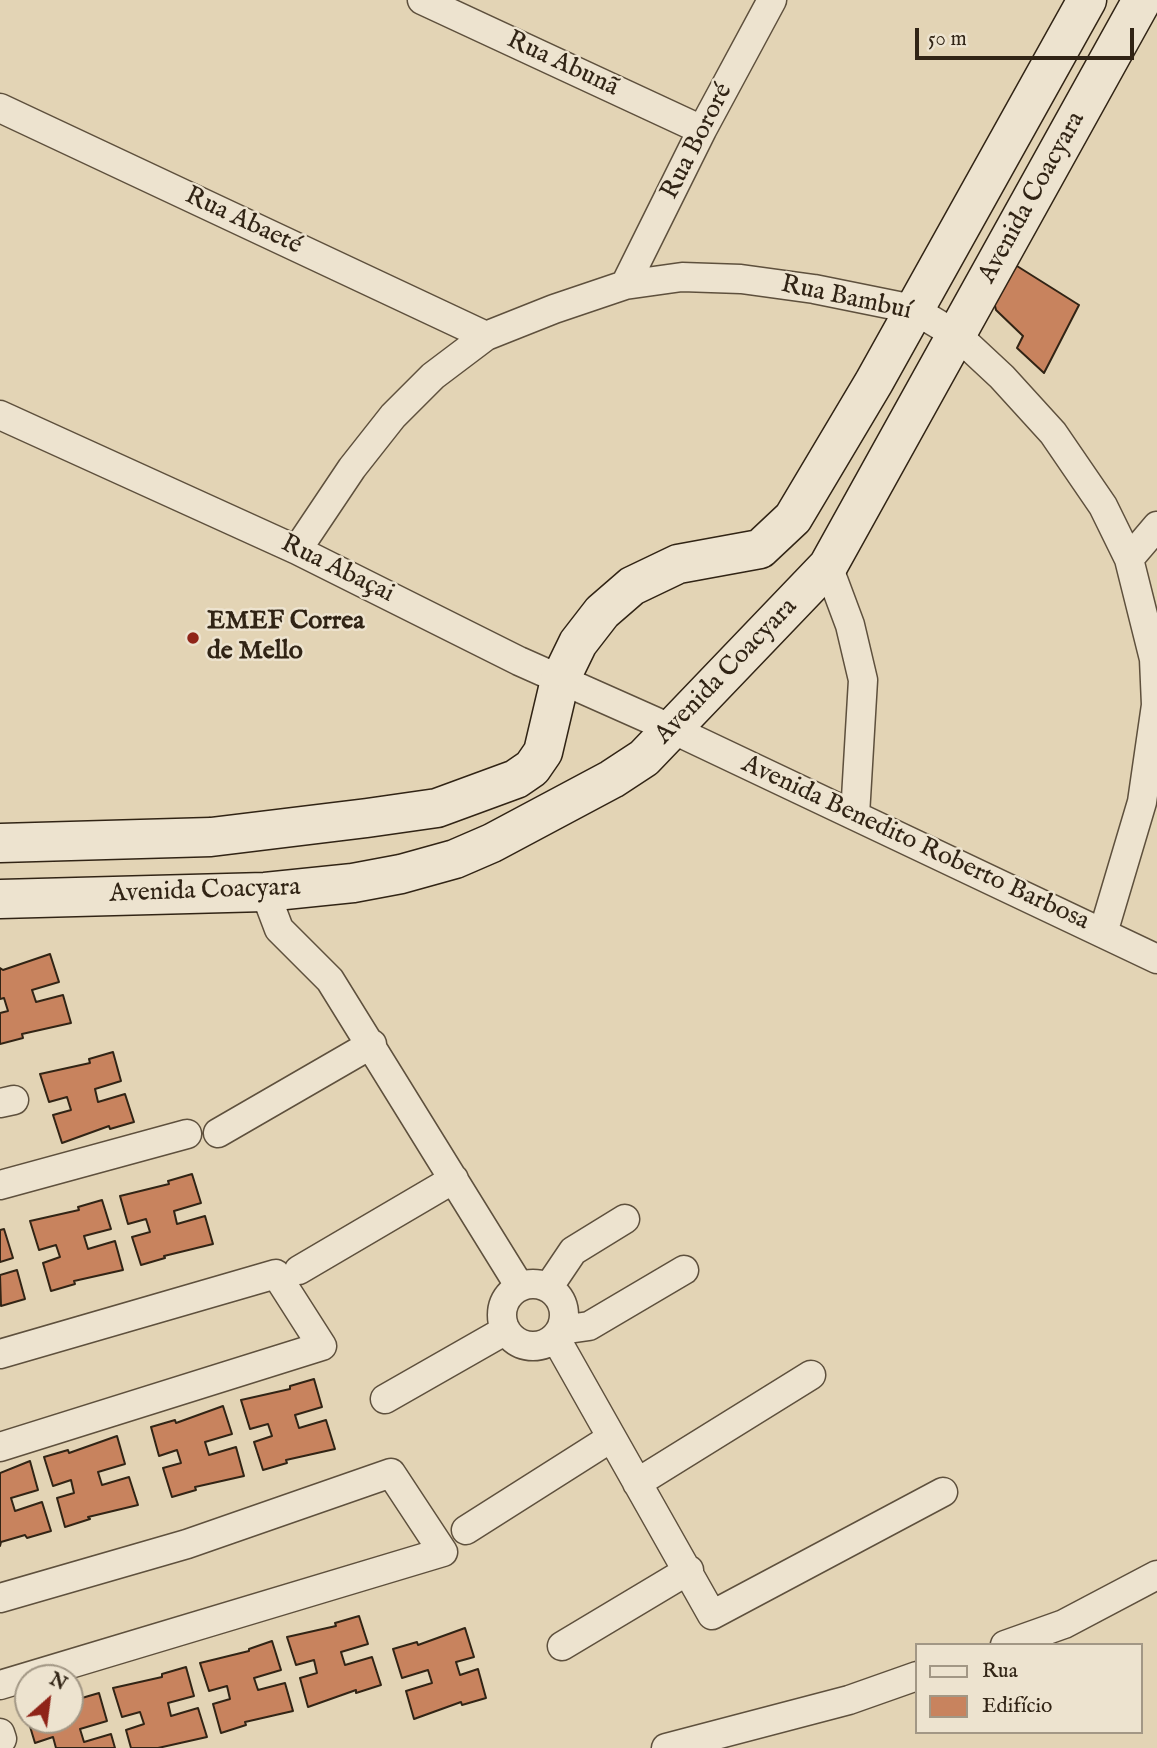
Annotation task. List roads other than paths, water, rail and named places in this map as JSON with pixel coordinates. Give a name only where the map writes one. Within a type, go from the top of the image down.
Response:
[{"type":"street","name":"Rua Abunã","points":[[422,0],[702,130]]},
{"type":"street","name":"Rua Bororé","points":[[625,285],[702,130],[772,0]]},
{"type":"street","name":"Avenida Coacyara","points":[[0,843],[211,837],[437,808],[516,779],[532,768],[543,752],[560,680],[578,643],[602,612],[632,586],[678,564],[760,549],[777,537],[800,506],[874,382],[1087,0]]},
{"type":"street","name":"Avenida Coacyara","points":[[0,899],[265,892],[353,883],[455,859],[492,843],[612,779],[644,758],[828,566],[958,336],[1142,0]]},
{"type":"street","name":"Rua Abaeté","points":[[0,108],[486,336]]},
{"type":"street","name":"Rua Bambuí","points":[[297,550],[352,468],[393,416],[433,376],[486,336],[625,285],[682,277],[741,279],[814,289],[913,309],[958,336],[1002,377],[1060,443],[1103,506],[1129,559],[1154,659],[1156,705],[1142,802],[1103,933]]},
{"type":"street","name":"Rua Abaçai","points":[[0,415],[297,550],[560,680],[672,729]]},
{"type":"street","points":[[1129,559],[1157,526]]},
{"type":"street","points":[[828,566],[850,625],[863,680],[855,815]]},
{"type":"street","name":"Avenida Benedito Roberto Barbosa","points":[[672,729],[1157,959]]},
{"type":"street","points":[[437,808],[455,859]]},
{"type":"street","points":[[265,892],[279,929],[330,980],[520,1287]]},
{"type":"street","points":[[218,1133],[372,1044]]},
{"type":"street","points":[[0,1185],[187,1134]]},
{"type":"street","points":[[299,1270],[454,1179]]},
{"type":"street","points":[[548,1288],[573,1251],[625,1219]]},
{"type":"street","points":[[684,1270],[589,1326],[558,1333],[535,1346],[513,1339],[506,1329],[503,1310],[512,1293],[520,1287],[534,1284],[548,1288],[561,1302],[564,1311],[558,1333],[611,1438],[689,1570],[712,1615],[943,1492]]},
{"type":"street","points":[[0,1354],[276,1274],[322,1346],[0,1447]]},
{"type":"street","points":[[385,1399],[506,1329]]},
{"type":"street","points":[[637,1483],[811,1376]]},
{"type":"street","points":[[466,1530],[611,1438]]},
{"type":"street","points":[[0,1598],[187,1544],[391,1473],[443,1552],[0,1685]]},
{"type":"street","points":[[562,1646],[689,1570]]},
{"type":"street","points":[[1011,1643],[1064,1624],[1157,1574]]},
{"type":"street","points":[[666,1748],[849,1700],[916,1676]]},
{"type":"place","name":"EMEF Correa de Mello","points":[[193,638]]}]
